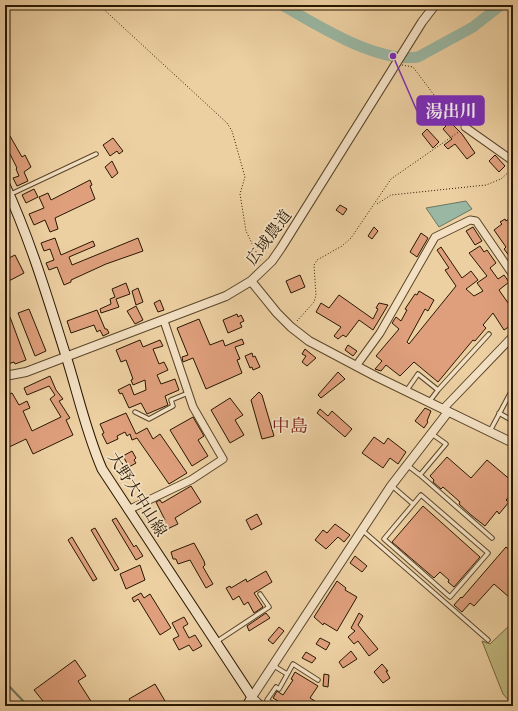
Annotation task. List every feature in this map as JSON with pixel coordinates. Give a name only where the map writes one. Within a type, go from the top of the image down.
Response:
[{"type":"main road","name":"大野大中山線","points":[[5,185],[10,195],[66,357],[85,427],[102,469],[252,697]]},
{"type":"main road","points":[[247,706],[252,697]]},
{"type":"street","name":"広域農道","points":[[5,376],[26,372],[164,321],[226,296],[251,281],[264,269],[281,248],[422,22],[435,5]]},
{"type":"street","points":[[465,126],[513,161]]},
{"type":"street","points":[[356,366],[380,333],[435,237],[470,220],[476,221],[513,275]]},
{"type":"street","points":[[251,281],[291,328],[321,348],[513,444]]},
{"type":"street","points":[[128,510],[191,480],[223,459],[193,406],[164,321]]},
{"type":"street","points":[[262,706],[252,697],[274,666],[391,486],[446,411],[513,336]]},
{"type":"lane","points":[[10,195],[96,154]]},
{"type":"lane","points":[[429,402],[489,334]]},
{"type":"lane","points":[[406,391],[418,374],[438,390]]},
{"type":"lane","points":[[489,432],[513,388]]},
{"type":"lane","points":[[135,412],[148,419],[173,406],[171,400],[188,393]]},
{"type":"lane","points":[[499,413],[513,421]]},
{"type":"lane","points":[[420,475],[446,444],[431,433]]},
{"type":"lane","points":[[406,465],[420,475],[492,538]]},
{"type":"lane","points":[[391,486],[413,504]]},
{"type":"lane","points":[[421,495],[488,553],[450,597],[384,539],[413,504],[421,495]]},
{"type":"lane","points":[[362,529],[488,640]]},
{"type":"lane","points":[[216,642],[269,607],[260,594]]},
{"type":"lane","points":[[276,706],[267,700],[276,687],[279,689],[293,664],[318,680]]},
{"type":"lane","points":[[274,666],[287,674]]},
{"type":"path","points":[[99,5],[227,123],[232,132],[245,177],[240,194],[246,231],[264,269]]},
{"type":"path","points":[[291,328],[314,302],[316,295],[314,265],[317,260],[342,246],[352,238],[391,179],[465,126],[434,95],[413,67],[397,63]]},
{"type":"path","points":[[375,205],[391,195],[486,185],[501,179],[513,167]]},
{"type":"shaded area","points":[[466,201],[472,209],[439,227],[426,208]]},
{"type":"shaded area","points":[[512,623],[513,705],[503,694],[482,641],[490,644]]},
{"type":"building","points":[[448,120],[462,134],[475,153],[467,159],[455,144],[448,149],[444,145],[452,139],[443,129],[446,126],[444,124]]},
{"type":"building","points":[[427,129],[439,142],[433,148],[422,134]]},
{"type":"building","points":[[10,136],[22,157],[25,155],[31,167],[24,172],[28,181],[17,186],[13,178],[19,176],[16,169],[17,168],[8,150],[5,151],[5,139]]},
{"type":"building","points":[[113,138],[123,151],[119,154],[117,151],[110,156],[103,145]]},
{"type":"building","points":[[495,155],[505,166],[499,172],[489,161]]},
{"type":"building","points":[[112,161],[118,173],[112,178],[105,167]]},
{"type":"building","points":[[90,180],[92,185],[90,186],[95,199],[55,218],[58,229],[50,232],[45,220],[34,225],[29,214],[44,208],[39,197],[48,193],[51,200]]},
{"type":"building","points":[[34,189],[38,197],[26,203],[22,195]]},
{"type":"building","points":[[340,205],[347,209],[343,215],[336,210]]},
{"type":"building","points":[[513,216],[513,261],[504,249],[506,247],[494,230],[502,224],[500,222],[505,219],[506,221]]},
{"type":"building","points":[[374,227],[378,231],[372,239],[368,236]]},
{"type":"building","points":[[473,227],[482,241],[475,245],[466,231]]},
{"type":"building","points":[[421,233],[428,238],[417,257],[410,252]]},
{"type":"building","points":[[55,238],[61,255],[93,241],[95,246],[69,257],[72,265],[138,238],[143,251],[106,264],[71,280],[71,282],[64,285],[57,267],[49,270],[46,263],[54,260],[50,249],[44,251],[41,243]]},
{"type":"building","points":[[480,246],[484,252],[487,250],[496,263],[490,268],[498,279],[504,275],[509,282],[499,290],[513,310],[513,324],[504,330],[493,313],[483,325],[486,328],[475,341],[473,340],[438,382],[414,362],[400,376],[386,365],[381,371],[375,369],[382,361],[376,356],[399,329],[392,323],[396,317],[401,321],[407,310],[405,309],[415,294],[417,295],[419,291],[434,300],[428,311],[425,309],[407,342],[409,344],[456,286],[445,270],[449,268],[437,250],[441,247],[462,278],[471,271],[478,280],[466,289],[474,296],[483,291],[477,283],[487,276],[469,253]]},
{"type":"building","points":[[15,255],[24,273],[5,283],[5,260]]},
{"type":"building","points":[[300,275],[305,287],[291,293],[286,281]]},
{"type":"building","points":[[126,283],[130,294],[116,299],[119,307],[101,313],[100,309],[111,304],[110,299],[115,297],[112,289]]},
{"type":"building","points":[[138,288],[143,302],[136,305],[132,291]]},
{"type":"building","points":[[339,295],[373,319],[379,303],[388,305],[373,330],[359,320],[346,337],[343,335],[338,339],[334,336],[341,327],[316,312],[321,303],[329,308]]},
{"type":"building","points":[[160,300],[164,310],[158,312],[154,303]]},
{"type":"building","points":[[136,306],[143,320],[135,324],[127,311]]},
{"type":"building","points":[[29,309],[46,351],[35,356],[18,313]]},
{"type":"building","points":[[97,310],[105,329],[107,329],[109,333],[103,336],[100,330],[97,332],[94,325],[71,333],[67,321]]},
{"type":"building","points":[[237,314],[238,317],[241,315],[244,321],[240,323],[242,327],[228,333],[223,320]]},
{"type":"building","points":[[10,317],[26,360],[15,364],[14,362],[8,364],[7,362],[5,363],[5,318]]},
{"type":"building","points":[[199,319],[210,345],[223,340],[225,346],[242,339],[244,344],[235,347],[240,359],[237,360],[242,373],[206,389],[193,358],[183,362],[182,357],[188,355],[177,328]]},
{"type":"building","points":[[140,340],[143,347],[160,340],[163,346],[153,349],[159,364],[164,362],[168,370],[157,375],[161,384],[175,379],[179,390],[165,396],[168,405],[147,414],[141,403],[129,408],[122,393],[120,394],[118,390],[130,384],[134,395],[146,390],[145,380],[133,385],[131,380],[133,379],[126,360],[121,362],[116,350]]},
{"type":"building","points":[[348,345],[357,351],[353,356],[345,350]]},
{"type":"building","points":[[305,349],[316,358],[307,366],[302,362],[306,356],[302,354]]},
{"type":"building","points":[[252,353],[260,367],[253,370],[252,367],[250,368],[245,356]]},
{"type":"building","points":[[338,372],[345,379],[321,398],[318,395]]},
{"type":"building","points":[[50,376],[56,390],[63,399],[59,401],[70,418],[66,420],[73,435],[33,454],[26,439],[5,449],[5,396],[12,393],[19,405],[27,401],[30,408],[23,411],[32,431],[61,417],[50,399],[55,395],[49,386],[27,395],[24,388]]},
{"type":"building","points":[[259,392],[262,395],[274,436],[262,439],[251,400]]},
{"type":"building","points":[[230,398],[243,415],[235,420],[244,435],[230,443],[211,410]]},
{"type":"building","points":[[425,408],[431,411],[427,421],[428,422],[424,428],[415,421]]},
{"type":"building","points":[[320,409],[328,416],[332,411],[352,429],[345,437],[317,413]]},
{"type":"building","points":[[126,413],[136,434],[147,428],[153,439],[160,434],[187,473],[169,484],[137,438],[132,440],[130,434],[127,436],[125,432],[117,436],[118,439],[107,444],[102,434],[104,433],[100,424]]},
{"type":"building","points":[[193,417],[204,436],[198,440],[208,456],[192,466],[170,430]]},
{"type":"building","points":[[374,437],[384,444],[388,438],[406,452],[398,464],[390,458],[383,468],[362,453]]},
{"type":"building","points":[[132,451],[136,458],[134,460],[136,463],[129,467],[123,456]]},
{"type":"building","points":[[447,457],[471,478],[487,460],[513,482],[513,493],[506,500],[509,502],[499,514],[497,511],[485,526],[459,504],[460,502],[443,487],[441,489],[433,482],[434,480],[430,476]]},
{"type":"building","points":[[191,486],[201,502],[175,518],[178,524],[159,533],[155,525],[165,520],[156,502],[160,500],[162,503]]},
{"type":"building","points":[[423,506],[480,557],[454,587],[440,572],[434,578],[392,542]]},
{"type":"building","points":[[257,514],[262,524],[251,530],[246,520]]},
{"type":"building","points":[[116,518],[134,547],[136,545],[143,556],[136,560],[112,520]]},
{"type":"building","points":[[335,524],[350,535],[344,542],[338,537],[326,549],[315,540],[323,530],[327,533]]},
{"type":"building","points":[[95,528],[119,569],[115,571],[91,530]]},
{"type":"building","points":[[72,537],[97,579],[93,581],[68,540]]},
{"type":"building","points":[[194,543],[204,561],[205,565],[203,567],[213,584],[206,588],[190,560],[178,564],[176,559],[173,559],[171,552]]},
{"type":"building","points":[[506,547],[513,553],[513,590],[509,597],[494,584],[474,606],[470,603],[462,612],[454,605],[461,597],[462,598]]},
{"type":"building","points":[[355,556],[367,566],[362,572],[350,563]]},
{"type":"building","points":[[140,565],[145,580],[126,589],[120,574]]},
{"type":"building","points":[[266,571],[272,582],[254,593],[263,607],[254,613],[248,602],[244,605],[239,596],[233,600],[226,588],[230,586],[231,588],[246,579],[247,582]]},
{"type":"building","points":[[337,581],[346,588],[345,590],[357,597],[337,631],[324,623],[323,625],[314,617]]},
{"type":"building","points":[[141,593],[144,598],[150,594],[171,628],[160,635],[138,599],[134,602],[132,598]]},
{"type":"building","points":[[266,613],[270,618],[249,631],[247,626]]},
{"type":"building","points":[[359,613],[363,616],[358,625],[378,649],[369,656],[358,641],[354,644],[348,637],[355,631],[351,628]]},
{"type":"building","points":[[184,617],[188,624],[183,627],[189,638],[195,635],[202,646],[193,651],[189,645],[179,650],[173,639],[179,636],[172,623]]},
{"type":"building","points":[[279,627],[284,631],[273,644],[268,640]]},
{"type":"building","points":[[320,638],[330,643],[326,650],[316,644]]},
{"type":"building","points":[[351,651],[357,659],[343,668],[339,662]]},
{"type":"building","points":[[306,652],[316,658],[312,663],[302,658]]},
{"type":"building","points":[[75,660],[86,676],[78,681],[94,706],[47,706],[34,690]]},
{"type":"building","points":[[382,664],[388,671],[386,671],[390,678],[383,683],[374,672]]},
{"type":"building","points":[[295,672],[318,686],[310,698],[323,706],[286,706],[273,698],[277,691],[283,695],[293,680],[291,679]]},
{"type":"building","points":[[324,674],[329,675],[328,687],[323,686]]},
{"type":"building","points":[[155,684],[168,706],[133,706],[129,699]]},
{"type":"waterway","points":[[282,5],[347,41],[384,54],[402,57],[418,57],[473,27],[501,5]]},
{"type":"waterway","points":[[5,682],[28,706]]},
{"type":"place","name":"湯出川","points":[[393,56]]},
{"type":"district","name":"中島","points":[[290,426]]}]
